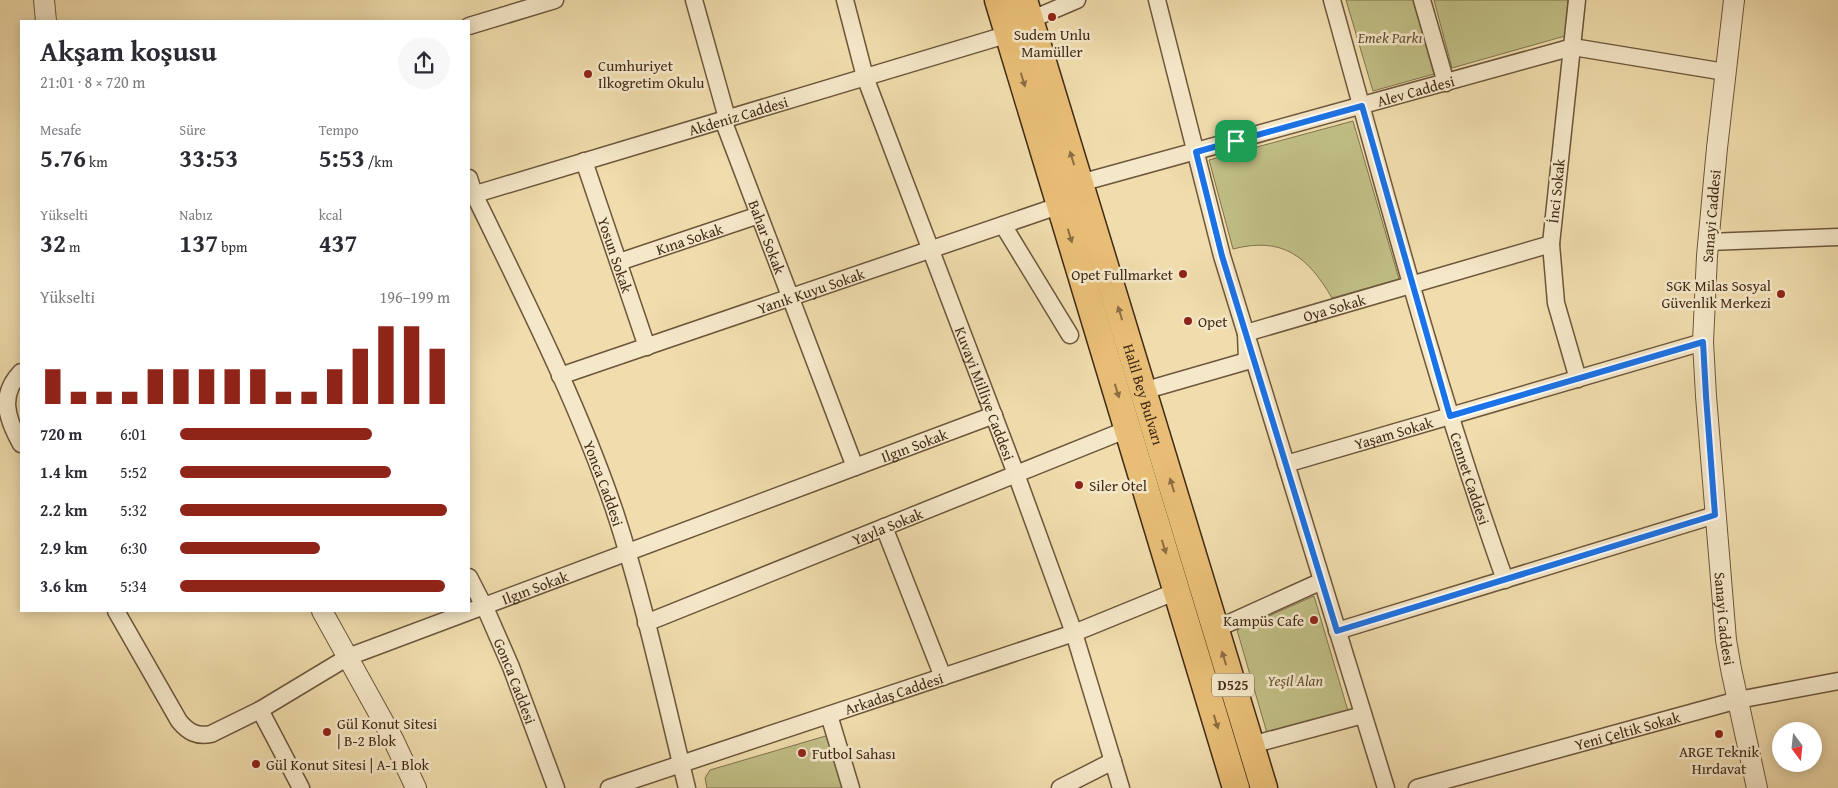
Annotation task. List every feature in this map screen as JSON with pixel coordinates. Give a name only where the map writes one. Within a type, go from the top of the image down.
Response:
[{"type":"highway","name":"Halil Bey Bulvarı","points":[[998,0],[1236,788]]},
{"type":"highway","name":"Halil Bey Bulvarı","points":[[1027,10],[1264,788]]},
{"type":"street","points":[[44,0],[46,20]]},
{"type":"street","points":[[470,26],[555,0]]},
{"type":"street","name":"Bahar Sokak","points":[[694,0],[725,119],[759,215],[855,467]]},
{"type":"street","name":"Kuvayi Milliye Caddesi","points":[[845,0],[865,77],[1016,474],[1074,633],[1121,788]]},
{"type":"street","points":[[1027,10],[1076,0]]},
{"type":"street","points":[[1157,0],[1222,256],[1386,788]]},
{"type":"street","name":"Cennet Caddesi","points":[[1332,0],[1450,416],[1505,580]]},
{"type":"street","points":[[1422,0],[1446,83]]},
{"type":"street","name":"İnci Sokak","points":[[1577,0],[1551,244],[1556,303],[1578,379]]},
{"type":"street","name":"Sanayi Caddesi","points":[[1734,0],[1708,242],[1703,342],[1726,640],[1757,788]]},
{"type":"street","name":"Akdeniz Caddesi","points":[[472,195],[1009,34]]},
{"type":"street","name":"Alev Caddesi","points":[[1080,184],[1573,47],[1725,72]]},
{"type":"street","name":"Yosun Sokak","points":[[584,161],[648,347]]},
{"type":"street","name":"Yonca Caddesi","points":[[472,195],[560,376],[594,454],[627,552],[687,788]]},
{"type":"street","name":"Yanık Kuyu Sokak","points":[[560,376],[1061,205]]},
{"type":"street","name":"Kına Sokak","points":[[619,262],[759,215]]},
{"type":"street","points":[[1003,225],[1070,335]]},
{"type":"street","points":[[1708,242],[1838,237]]},
{"type":"street","name":"Oya Sokak","points":[[1246,333],[1551,244]]},
{"type":"street","points":[[1143,391],[1247,361],[1246,333]]},
{"type":"street","name":"Yaşam Sokak","points":[[1286,464],[1703,342]]},
{"type":"street","points":[[20,373],[4,385],[1,394],[4,413],[20,442]]},
{"type":"street","name":"Ilgın Sokak","points":[[470,611],[994,416]]},
{"type":"street","name":"Yayla Sokak","points":[[646,623],[1128,428]]},
{"type":"street","points":[[1337,631],[1715,515]]},
{"type":"street","points":[[884,527],[943,677]]},
{"type":"street","name":"Gonca Caddesi","points":[[470,579],[482,606],[487,612],[511,667],[556,788]]},
{"type":"street","points":[[1216,629],[1322,581]]},
{"type":"street","name":"Arkadaş Caddesi","points":[[609,788],[1074,633],[1177,592]]},
{"type":"street","name":"Ilgın Sokak","points":[[117,612],[167,702],[186,729],[194,734],[203,736],[211,734],[260,710],[348,657],[466,612]]},
{"type":"street","points":[[323,612],[393,739],[416,788]]},
{"type":"street","name":"Yeni Çeltik Sokak","points":[[1417,788],[1738,700],[1838,680]]},
{"type":"street","points":[[260,710],[301,788]]},
{"type":"street","points":[[829,715],[851,788]]},
{"type":"street","points":[[1251,745],[1363,715]]},
{"type":"street","points":[[1060,788],[1112,761]]},
{"type":"green space","name":"Emek Parkı","points":[[1346,0],[1413,0],[1434,74],[1373,91]]},
{"type":"green space","points":[[1434,0],[1568,0],[1565,36],[1452,68]]},
{"type":"green space","points":[[1353,121],[1399,279],[1332,298],[1313,271],[1292,253],[1266,245],[1233,249],[1209,160]]},
{"type":"green space","name":"Yeşil Alan","points":[[1314,596],[1348,711],[1267,733],[1237,630]]},
{"type":"green space","name":"Futbol Sahası","points":[[829,735],[845,788],[707,788],[705,778],[710,770]]},
{"type":"place","name":"Sudem Unlu Mamüller","points":[[1052,17]]},
{"type":"place","name":"Cumhuriyet Ilkogretim Okulu","points":[[588,74]]},
{"type":"place","name":"Opet Fullmarket","points":[[1183,274]]},
{"type":"place","name":"SGK Milas Sosyal Güvenlik Merkezi","points":[[1781,294]]},
{"type":"place","name":"Opet","points":[[1188,321]]},
{"type":"place","name":"Siler Otel","points":[[1079,485]]},
{"type":"place","name":"Kampüs Cafe","points":[[1314,620]]},
{"type":"place","name":"Gül Konut Sitesi | B-2 Blok","points":[[327,732]]},
{"type":"place","name":"ARGE Teknik Hırdavat","points":[[1719,734]]},
{"type":"place","name":"Futbol Sahası","points":[[802,753]]},
{"type":"place","name":"Gül Konut Sitesi | A-1 Blok","points":[[256,764]]},
{"type":"route","points":[[1362,106],[1450,416],[1703,342],[1715,515],[1337,631],[1222,256],[1196,152],[1236,141],[1362,106]]}]
